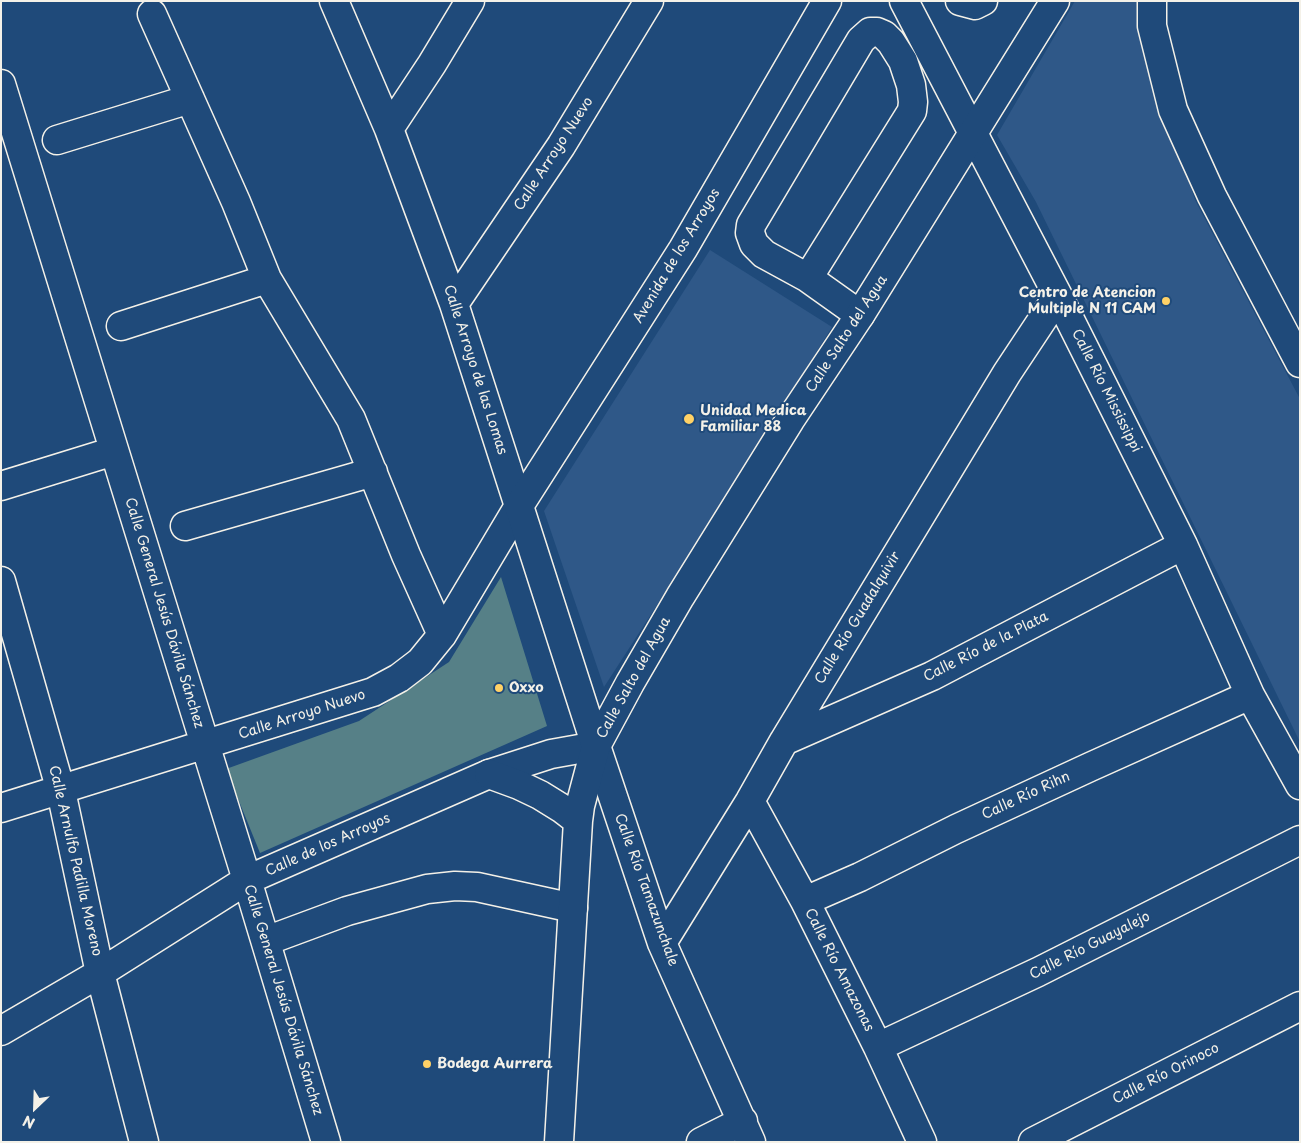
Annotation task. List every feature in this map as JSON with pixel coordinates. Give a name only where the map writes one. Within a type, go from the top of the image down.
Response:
[{"type":"street","name":"Calle Arroyo de las Lomas","points":[[334,1],[389,129],[454,304],[596,746]]},
{"type":"street","points":[[389,129],[432,64],[470,1]]},
{"type":"street","name":"Calle Arroyo Nuevo","points":[[454,304],[561,146],[649,1]]},
{"type":"street","name":"Avenida de los Arroyos","points":[[519,506],[683,248],[827,1]]},
{"type":"street","name":"Calle Río Mississippi","points":[[904,1],[1058,296],[1184,545],[1250,695],[1300,785]]},
{"type":"street","points":[[960,1],[975,5],[983,1]]},
{"type":"street","name":"Calle Salto del Agua","points":[[559,1142],[578,821],[580,806],[596,746],[680,597],[790,420],[860,315],[1055,1]]},
{"type":"street","points":[[1152,1],[1152,26],[1172,110],[1212,196],[1300,363]]},
{"type":"street","points":[[152,14],[236,202],[267,279],[350,419],[406,556],[442,635]]},
{"type":"street","points":[[808,278],[912,111],[912,85],[903,61],[892,42],[877,32],[870,32],[861,40],[751,224],[750,233],[754,244],[764,254],[808,278],[860,315]]},
{"type":"street","name":"Calle General Jesús Dávila Sánchez","points":[[1,84],[266,941],[326,1142]]},
{"type":"street","points":[[57,140],[190,99]]},
{"type":"street","points":[[122,326],[267,279]]},
{"type":"street","name":"Calle Río Guadalquivir","points":[[662,943],[750,801],[784,741],[1007,373],[1058,296]]},
{"type":"street","points":[[1,486],[114,451]]},
{"type":"street","points":[[185,526],[373,472]]},
{"type":"street","name":"Calle Arroyo Nuevo","points":[[1,808],[205,746],[373,692],[399,678],[420,662],[442,635],[519,506]]},
{"type":"street","name":"Calle Río de la Plata","points":[[784,741],[932,676],[1184,545]]},
{"type":"street","name":"Calle Arnulfo Padilla Moreno","points":[[1,581],[60,791],[100,973],[144,1142]]},
{"type":"street","name":"Calle Río Rihn","points":[[805,901],[860,877],[956,829],[1072,775],[1250,695]]},
{"type":"street","name":"Calle de los Arroyos","points":[[1,1031],[100,973],[247,880],[489,774],[551,754],[596,746]]},
{"type":"street","name":"Calle Río Tamazunchale","points":[[596,746],[662,943],[747,1132]]},
{"type":"street","points":[[489,774],[540,795],[578,821]]},
{"type":"street","name":"Calle Río Amazonas","points":[[750,801],[805,901],[922,1142]]},
{"type":"street","name":"Calle Río Guayalejo","points":[[878,1048],[1038,972],[1300,840]]},
{"type":"street","points":[[266,941],[347,911],[428,889],[446,887],[477,887],[572,908]]},
{"type":"street","name":"Calle Río Orinoco","points":[[1033,1142],[1300,1006]]},
{"type":"street","points":[[701,1142],[747,1132]]},
{"type":"shaded area","name":"Centro de Atencion Multiple N 11 CAM","points":[[1075,1],[1143,1],[1143,36],[1195,200],[1300,399],[1300,742],[1036,202],[997,135]]},
{"type":"shaded area","name":"Unidad Medica Familiar 88","points":[[710,250],[832,327],[707,528],[604,687],[544,511]]},
{"type":"green space","points":[[501,577],[547,726],[260,853],[226,769],[359,721],[449,662]]},
{"type":"place","name":"Centro de Atencion Multiple N 11 CAM","points":[[1166,301]]},
{"type":"place","name":"Unidad Medica Familiar 88","points":[[689,419]]},
{"type":"place","name":"Oxxo","points":[[499,688]]},
{"type":"place","name":"Bodega Aurrera","points":[[427,1064]]}]
